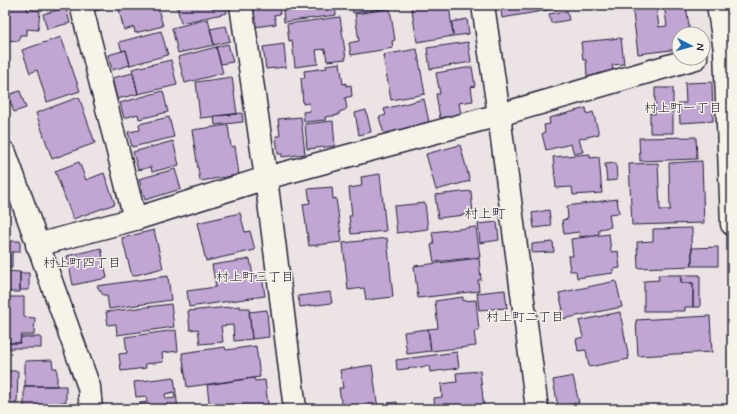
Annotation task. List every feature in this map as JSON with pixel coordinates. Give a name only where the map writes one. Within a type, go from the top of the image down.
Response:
[{"type":"street","points":[[81,5],[135,219]]},
{"type":"street","points":[[241,5],[266,178],[295,409]]},
{"type":"street","points":[[482,5],[499,115],[538,409]]},
{"type":"street","points":[[718,5],[728,48],[732,224]]},
{"type":"street","points":[[711,53],[728,48]]},
{"type":"street","points":[[38,245],[135,219],[266,178],[499,115],[671,65]]},
{"type":"street","points":[[5,153],[89,387],[91,409]]},
{"type":"building","points":[[5,5],[28,5],[27,10],[40,11],[38,30],[27,29],[27,35],[20,35],[19,41],[5,40]]},
{"type":"building","points":[[92,5],[110,5],[110,8],[94,11]]},
{"type":"building","points":[[110,5],[124,5],[110,8]]},
{"type":"building","points":[[139,5],[157,5],[163,26],[135,33],[134,27],[124,30],[119,10]]},
{"type":"building","points":[[181,5],[226,5],[227,13],[181,23],[177,7]]},
{"type":"building","points":[[252,5],[279,5],[280,14],[274,15],[276,24],[255,27]]},
{"type":"building","points":[[286,5],[335,5],[336,15],[284,22],[283,10],[287,10]]},
{"type":"building","points":[[352,5],[386,5],[387,8],[353,13]]},
{"type":"building","points":[[411,5],[449,5],[453,36],[417,42]]},
{"type":"building","points":[[500,5],[566,5],[566,7],[502,18]]},
{"type":"building","points":[[632,5],[656,5],[659,27],[667,26],[664,5],[686,5],[689,26],[671,26],[671,50],[638,54]]},
{"type":"building","points":[[66,8],[70,23],[47,29],[43,14]]},
{"type":"building","points":[[390,9],[395,40],[392,41],[393,48],[351,55],[349,43],[359,41],[355,14]]},
{"type":"building","points":[[567,11],[569,20],[551,23],[549,14]]},
{"type":"building","points":[[340,17],[346,59],[327,61],[325,49],[316,50],[318,64],[295,67],[292,40],[289,41],[287,24]]},
{"type":"building","points":[[208,19],[214,45],[178,53],[172,28]]},
{"type":"building","points":[[467,19],[469,34],[453,36],[452,22]]},
{"type":"building","points":[[226,26],[230,41],[214,45],[210,29]]},
{"type":"building","points":[[161,31],[168,55],[130,65],[126,50],[122,51],[119,42]]},
{"type":"building","points":[[61,37],[80,91],[47,102],[37,70],[30,73],[22,50]]},
{"type":"building","points":[[621,38],[624,64],[612,65],[613,71],[605,72],[605,75],[587,77],[586,60],[583,60],[581,42]]},
{"type":"building","points":[[468,42],[471,62],[430,69],[427,48]]},
{"type":"building","points":[[228,44],[233,62],[221,64],[216,47]]},
{"type":"building","points":[[284,44],[286,67],[266,69],[263,47]]},
{"type":"building","points":[[216,47],[223,73],[185,83],[178,57]]},
{"type":"building","points":[[417,49],[425,94],[391,100],[383,55]]},
{"type":"building","points":[[126,50],[130,65],[112,70],[108,55]]},
{"type":"building","points":[[171,60],[177,85],[138,94],[132,69]]},
{"type":"building","points":[[340,63],[343,84],[346,83],[346,86],[351,85],[352,96],[345,98],[347,108],[339,112],[339,115],[325,117],[326,120],[304,122],[303,112],[310,111],[309,103],[303,104],[301,78],[305,78],[304,71],[327,68],[326,65]]},
{"type":"building","points":[[472,67],[475,86],[471,87],[473,101],[459,103],[461,114],[440,118],[436,94],[440,94],[436,73]]},
{"type":"building","points":[[133,73],[138,94],[117,99],[112,78]]},
{"type":"building","points":[[232,77],[237,114],[200,118],[196,82]]},
{"type":"building","points":[[712,82],[713,121],[680,123],[679,103],[686,103],[685,83]]},
{"type":"building","points":[[655,88],[673,88],[673,133],[650,133],[650,113],[655,114]]},
{"type":"building","points":[[20,91],[26,108],[14,112],[8,95]]},
{"type":"building","points":[[163,91],[168,112],[139,119],[138,114],[124,118],[120,103]]},
{"type":"building","points":[[79,97],[95,143],[52,159],[36,113]]},
{"type":"building","points":[[424,99],[429,122],[384,134],[379,117],[386,115],[384,109]]},
{"type":"building","points":[[586,108],[587,114],[593,112],[599,134],[579,139],[583,152],[574,154],[571,144],[546,150],[542,134],[545,132],[544,125],[550,124],[549,118]]},
{"type":"building","points":[[366,110],[371,132],[359,135],[355,113]]},
{"type":"building","points":[[242,113],[243,122],[215,125],[214,116]]},
{"type":"building","points":[[169,117],[174,137],[132,147],[128,132],[140,130],[139,124]]},
{"type":"building","points":[[301,117],[305,154],[282,157],[282,154],[278,154],[276,136],[280,136],[278,119]]},
{"type":"building","points":[[333,121],[335,146],[307,149],[305,124]]},
{"type":"building","points":[[228,125],[231,147],[235,146],[239,175],[200,181],[192,130]]},
{"type":"building","points":[[696,137],[697,159],[640,161],[639,138]]},
{"type":"building","points":[[173,141],[179,165],[152,172],[151,167],[138,170],[133,152]]},
{"type":"building","points":[[460,145],[470,181],[436,190],[426,154]]},
{"type":"building","points":[[590,154],[590,158],[599,157],[602,193],[573,195],[572,187],[556,188],[553,157]]},
{"type":"building","points":[[702,161],[704,223],[632,225],[629,164],[658,163],[660,210],[670,210],[669,163]]},
{"type":"building","points":[[79,162],[86,180],[104,173],[115,204],[73,219],[55,171]]},
{"type":"building","points":[[616,163],[617,180],[607,181],[605,164]]},
{"type":"building","points":[[175,169],[181,189],[145,200],[139,179]]},
{"type":"building","points":[[380,174],[386,231],[351,234],[349,216],[352,216],[349,188],[362,186],[361,177]]},
{"type":"building","points":[[332,187],[333,199],[336,198],[342,242],[309,246],[303,204],[310,203],[308,189]]},
{"type":"building","points":[[471,191],[473,214],[438,218],[435,195]]},
{"type":"building","points":[[617,199],[619,213],[609,214],[611,227],[599,229],[599,234],[580,237],[579,232],[564,234],[562,220],[568,219],[567,206]]},
{"type":"building","points":[[425,203],[428,229],[397,233],[394,206]]},
{"type":"building","points":[[549,210],[551,226],[534,228],[532,213]]},
{"type":"building","points":[[240,213],[245,232],[250,231],[255,250],[206,261],[197,223]]},
{"type":"building","points":[[497,222],[499,240],[480,243],[478,224]]},
{"type":"building","points":[[476,227],[480,257],[434,262],[431,245],[434,244],[432,232]]},
{"type":"building","points":[[692,228],[692,266],[638,268],[637,242],[653,241],[653,229]]},
{"type":"building","points":[[154,230],[163,268],[132,276],[122,238]]},
{"type":"building","points":[[609,234],[611,252],[618,251],[620,268],[613,269],[613,273],[577,278],[576,271],[570,271],[568,256],[573,256],[571,239]]},
{"type":"building","points":[[387,238],[393,297],[366,300],[364,288],[348,290],[343,243]]},
{"type":"building","points":[[5,241],[20,241],[20,252],[12,252],[12,268],[5,268]]},
{"type":"building","points":[[553,242],[554,252],[532,253],[532,244]]},
{"type":"building","points":[[718,247],[718,266],[692,266],[692,248]]},
{"type":"building","points":[[101,248],[107,278],[73,285],[67,256]]},
{"type":"building","points":[[479,258],[481,280],[478,280],[479,291],[418,298],[414,266]]},
{"type":"building","points":[[250,259],[253,276],[262,275],[265,296],[189,307],[187,291],[216,287],[212,265]]},
{"type":"building","points":[[5,271],[20,272],[20,292],[5,292]]},
{"type":"building","points":[[20,273],[29,273],[29,290],[20,290]]},
{"type":"building","points":[[658,275],[681,275],[681,283],[693,283],[693,307],[685,307],[685,311],[644,311],[644,281],[659,280]]},
{"type":"building","points":[[681,275],[700,275],[700,307],[693,307],[693,283],[681,283]]},
{"type":"building","points":[[168,276],[171,300],[109,309],[107,295],[103,295],[97,286]]},
{"type":"building","points":[[616,281],[622,307],[562,319],[560,311],[563,310],[559,293]]},
{"type":"building","points":[[505,290],[507,308],[479,310],[477,293]]},
{"type":"building","points":[[330,292],[332,303],[300,307],[298,296]]},
{"type":"building","points":[[5,297],[24,297],[24,317],[35,318],[34,335],[21,335],[20,343],[5,343]]},
{"type":"building","points":[[463,297],[463,301],[476,300],[479,331],[474,331],[476,346],[431,351],[428,329],[438,328],[435,301]]},
{"type":"building","points":[[171,304],[174,327],[117,335],[116,324],[108,325],[106,312]]},
{"type":"building","points":[[240,306],[240,308],[249,308],[252,339],[234,341],[233,325],[221,326],[223,342],[200,344],[198,329],[190,330],[188,311]]},
{"type":"building","points":[[267,310],[269,337],[252,339],[249,312]]},
{"type":"building","points":[[620,312],[629,359],[589,367],[586,350],[578,351],[576,339],[583,337],[579,321]]},
{"type":"building","points":[[710,316],[712,352],[638,356],[636,320]]},
{"type":"building","points":[[428,329],[431,351],[407,354],[404,332]]},
{"type":"building","points":[[176,330],[178,351],[162,353],[163,362],[145,364],[146,368],[121,371],[119,354],[127,353],[125,337]]},
{"type":"building","points":[[21,337],[41,337],[41,348],[5,348],[5,343],[20,343]]},
{"type":"building","points":[[256,346],[260,377],[187,387],[182,353],[225,347],[226,350]]},
{"type":"building","points":[[457,352],[459,368],[430,372],[429,366],[397,370],[396,360]]},
{"type":"building","points":[[52,360],[53,368],[57,368],[57,386],[25,386],[25,361]]},
{"type":"building","points":[[372,365],[378,409],[342,409],[339,388],[343,388],[340,370]]},
{"type":"building","points":[[5,371],[18,371],[17,403],[5,403]]},
{"type":"building","points":[[480,371],[484,409],[435,409],[434,398],[442,397],[441,384],[457,382],[456,373]]},
{"type":"building","points":[[573,376],[579,403],[558,407],[553,380]]},
{"type":"building","points":[[174,377],[178,409],[140,409],[140,403],[147,402],[146,396],[136,397],[134,382]],"holes":[[[174,392],[175,398],[166,399],[165,394]]]},
{"type":"building","points":[[254,378],[255,381],[265,380],[268,405],[258,406],[258,409],[210,409],[207,385]]},
{"type":"building","points":[[24,386],[66,386],[66,402],[61,402],[62,409],[24,409]]},
{"type":"building","points":[[397,402],[398,409],[389,409],[388,403]]},
{"type":"building","points":[[277,404],[278,409],[258,409],[257,407]]},
{"type":"district","name":"村上町一丁目","points":[[683,107]]},
{"type":"district","name":"村上町","points":[[485,213]]},
{"type":"district","name":"村上町四丁目","points":[[82,262]]},
{"type":"district","name":"村上町三丁目","points":[[255,276]]},
{"type":"district","name":"村上町二丁目","points":[[525,316]]}]
